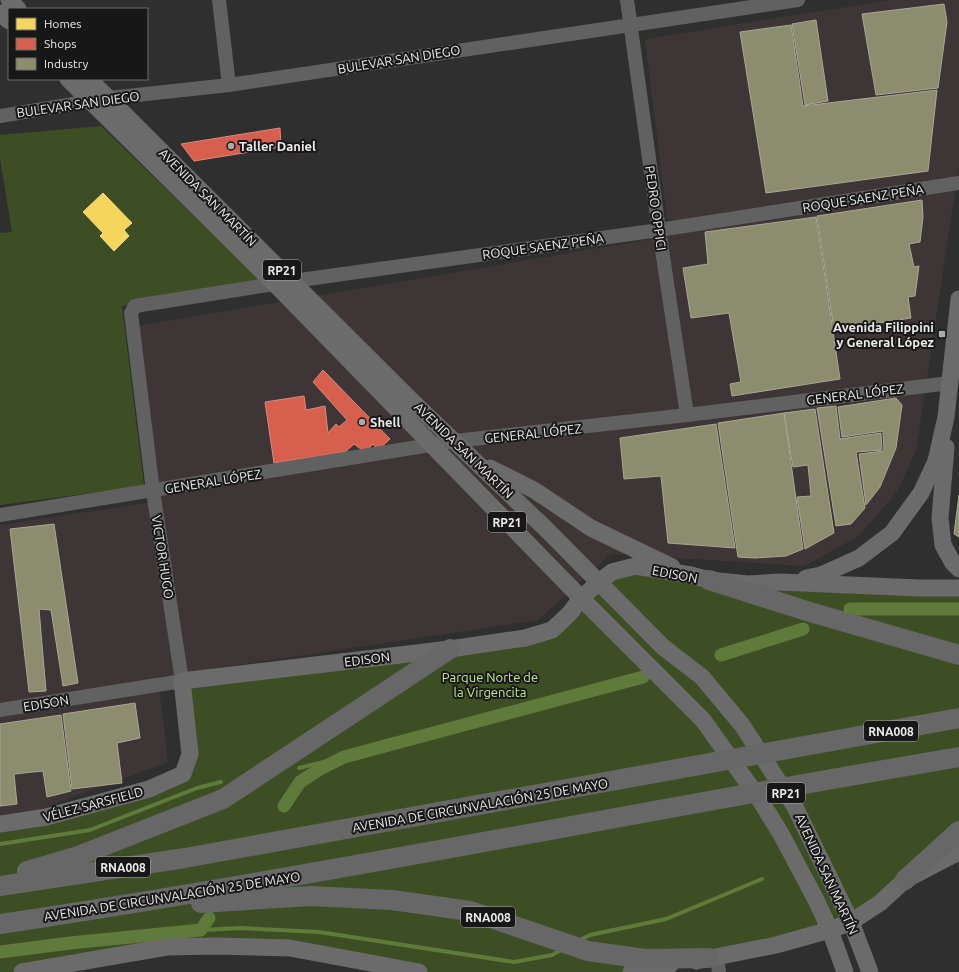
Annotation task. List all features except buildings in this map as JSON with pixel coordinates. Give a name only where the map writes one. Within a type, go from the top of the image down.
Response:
[{"type":"highway","points":[[700,578],[810,612],[959,655]]},
{"type":"highway","points":[[0,879],[78,856],[223,799],[450,649]]},
{"type":"highway","name":"AVENIDA DE CIRCUNVALACIÓN 25 DE MAYO","points":[[0,886],[246,848],[959,718]]},
{"type":"highway","name":"AVENIDA DE CIRCUNVALACIÓN 25 DE MAYO","points":[[0,924],[198,897],[296,875],[959,757]]},
{"type":"highway","points":[[905,880],[959,831]]},
{"type":"highway","name":"RNA008","points":[[198,897],[262,899],[310,896],[392,900],[470,911],[588,951],[645,959],[715,962]]},
{"type":"main road","points":[[9,0],[17,8]]},
{"type":"main road","points":[[0,13],[8,20]]},
{"type":"main road","name":"AVENIDA SAN MARTÍN","points":[[69,80],[275,284],[703,720],[760,800],[781,834],[830,930],[845,972]]},
{"type":"main road","name":"AVENIDA SAN MARTÍN","points":[[90,80],[409,398],[477,462],[663,647],[702,677],[742,725],[795,807],[851,922],[870,972]]},
{"type":"main road","points":[[959,299],[946,417],[945,461],[940,518],[943,545],[953,563],[959,569]]},
{"type":"main road","points":[[780,582],[820,575],[859,558],[892,533],[921,493],[933,468],[946,417]]},
{"type":"main road","points":[[477,462],[534,490],[591,528],[700,578]]},
{"type":"main road","name":"EDISON","points":[[182,681],[450,649],[525,638],[552,630],[599,582],[612,572],[635,566],[700,578],[748,584],[780,582]]},
{"type":"main road","points":[[780,582],[919,588],[959,588]]},
{"type":"main road","name":"VÉLEZ SARSFIELD","points":[[0,824],[46,817],[149,789],[183,774],[190,754],[182,681]]},
{"type":"main road","points":[[631,972],[715,962],[830,930],[851,922],[880,903],[905,880],[959,852]]},
{"type":"main road","points":[[22,972],[167,947],[214,946],[290,948],[419,972]]},
{"type":"street","points":[[219,0],[229,85]]},
{"type":"street","name":"PEDRO OPPICI","points":[[627,0],[659,230],[687,415]]},
{"type":"street","name":"BULEVAR SAN DIEGO","points":[[0,116],[109,98],[229,85],[798,0]]},
{"type":"street","name":"ROQUE SAENZ PEÑA","points":[[131,313],[135,306],[293,281],[659,230],[959,183]]},
{"type":"street","name":"VICTOR HUGO","points":[[131,313],[154,491],[182,681]]},
{"type":"street","name":"GENERAL LÓPEZ","points":[[0,514],[154,491],[454,442],[950,383]]},
{"type":"street","name":"EDISON","points":[[0,710],[182,681]]},
{"type":"shaded area","points":[[890,0],[959,0],[959,166],[916,450],[898,490],[859,536],[804,566],[611,554],[538,620],[158,677],[168,762],[41,809],[0,815],[0,525],[159,501],[138,326],[669,236],[645,39]]},
{"type":"green space","points":[[101,126],[260,280],[122,306],[144,486],[0,505],[0,233],[12,232],[0,158],[0,135]]},
{"type":"green space","name":"Parque Norte de la Virgencita","points":[[612,572],[959,588],[959,852],[851,922],[631,972],[419,972],[214,946],[22,972],[0,972],[0,824],[183,774],[182,681],[552,630]]},
{"type":"waterway","points":[[850,609],[959,609]]},
{"type":"waterway","points":[[721,655],[803,629]]},
{"type":"waterway","points":[[284,806],[300,782],[320,769],[344,757],[643,677]]},
{"type":"waterway","points":[[299,768],[344,757]]},
{"type":"waterway","points":[[0,844],[90,830],[197,788],[221,782]]},
{"type":"waterway","points":[[580,940],[590,935],[666,919],[762,879]]},
{"type":"waterway","points":[[0,952],[70,943],[201,930],[209,918]]},
{"type":"waterway","points":[[201,930],[241,928],[319,932],[514,962],[552,955],[561,950]]},
{"type":"place","name":"Taller Daniel","points":[[231,146]]},
{"type":"place","name":"Avenida Filippini y General López","points":[[942,334]]},
{"type":"place","name":"Shell","points":[[362,422]]}]
